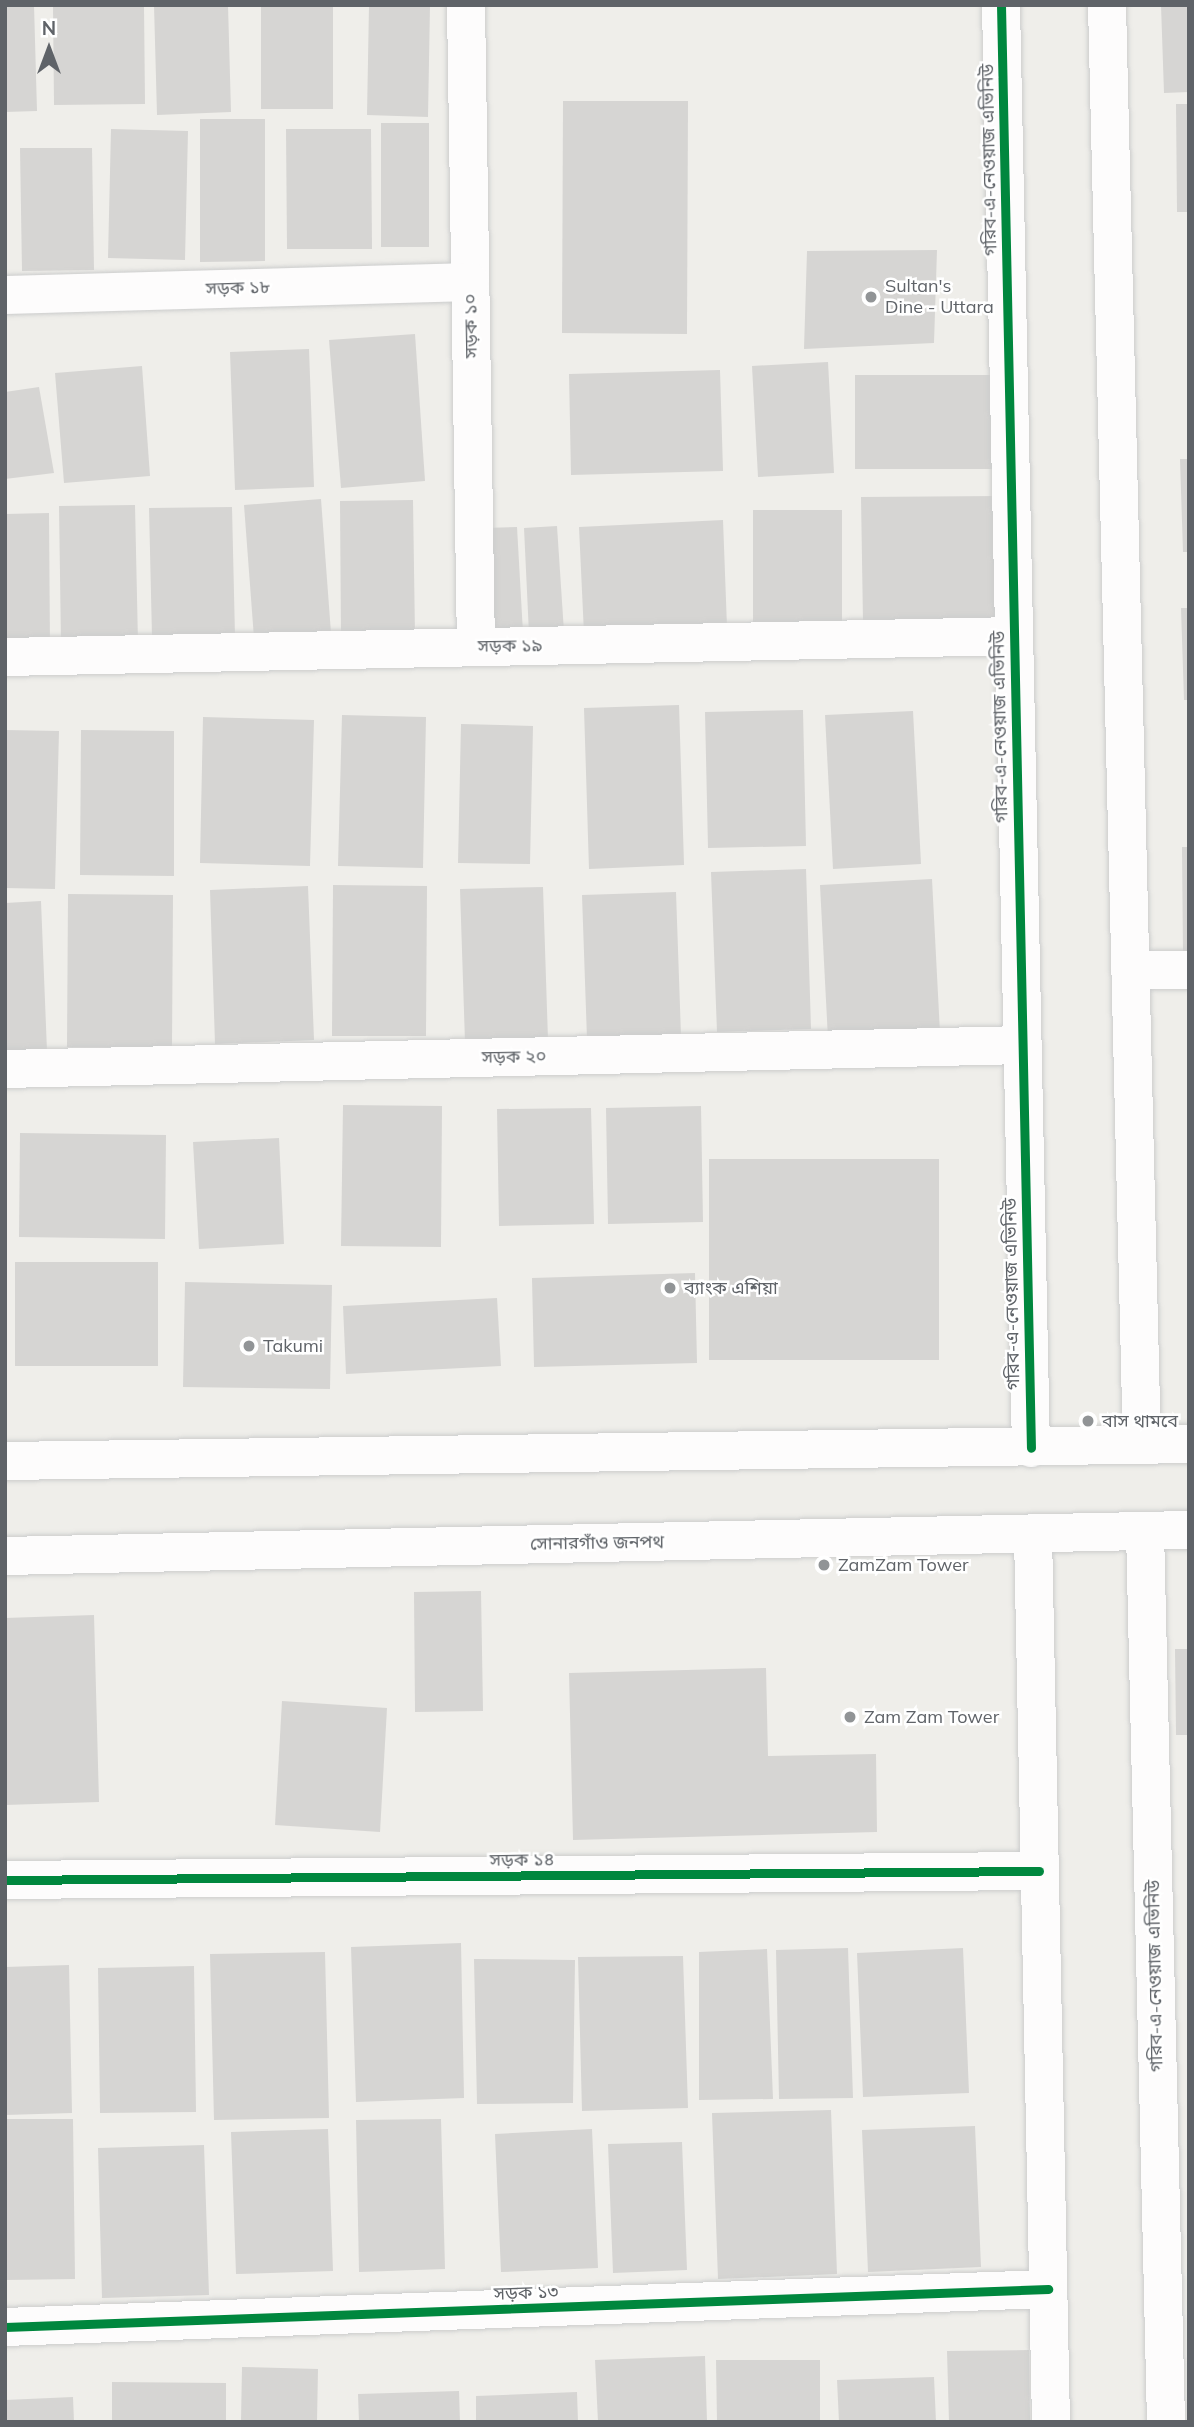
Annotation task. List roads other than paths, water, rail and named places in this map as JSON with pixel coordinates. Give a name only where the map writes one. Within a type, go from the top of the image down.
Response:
[{"type":"street","name":"সড়ক ১০","points":[[466,5],[476,647]]},
{"type":"street","name":"গরিব-এ-নেওয়াজ এভিনিউ","points":[[1001,5],[1031,1448]]},
{"type":"street","points":[[1107,5],[1142,1445]]},
{"type":"street","name":"সড়ক ১৮","points":[[5,295],[470,282]]},
{"type":"street","name":"সড়ক ১৯","points":[[5,657],[1014,636]]},
{"type":"street","points":[[1131,971],[1189,970]]},
{"type":"street","name":"সড়ক ২০","points":[[5,1069],[1022,1045]]},
{"type":"street","points":[[5,1461],[1189,1444]]},
{"type":"street","name":"সোনারগাঁও জনপথ","points":[[5,1556],[1189,1530]]},
{"type":"street","name":"গরিব-এ-নেওয়াজ এভিনিউ","points":[[1144,1531],[1166,2422]]},
{"type":"street","points":[[1033,1534],[1051,2422]]},
{"type":"street","name":"সড়ক ১৪","points":[[5,1880],[1040,1871]]},
{"type":"street","name":"সড়ক ১৩","points":[[5,2327],[1048,2289]]},
{"type":"place","name":"Sultan's Dine - Uttara","points":[[871,297]]},
{"type":"place","name":"ব্যাংক এশিয়া","points":[[670,1288]]},
{"type":"place","name":"Takumi","points":[[249,1346]]},
{"type":"place","name":"বাস থামবে","points":[[1088,1421]]},
{"type":"place","name":"ZamZam Tower","points":[[824,1565]]},
{"type":"place","name":"Zam Zam Tower","points":[[850,1717]]}]
